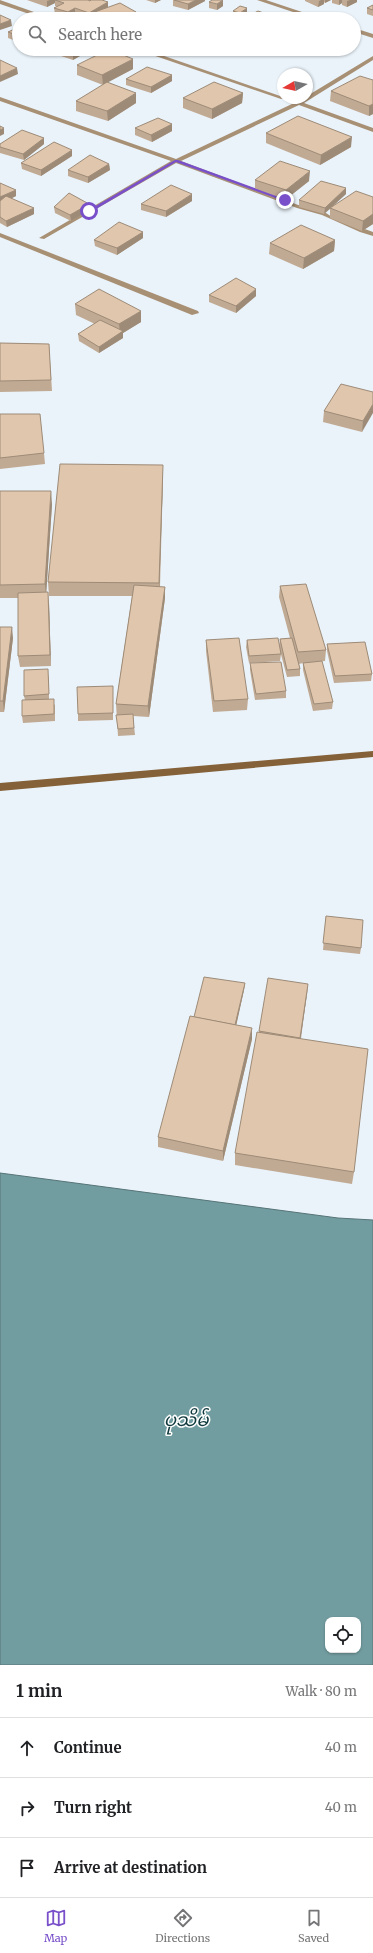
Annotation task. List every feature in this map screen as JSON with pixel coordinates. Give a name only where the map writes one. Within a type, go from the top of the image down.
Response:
[{"type":"street","points":[[260,0],[298,12]]},
{"type":"street","points":[[0,2],[29,12]]},
{"type":"street","points":[[361,32],[373,36]]},
{"type":"street","points":[[159,56],[277,96]]},
{"type":"street","points":[[313,94],[373,58]]},
{"type":"street","points":[[0,99],[176,161],[299,207],[324,214],[336,221],[373,234]]},
{"type":"street","points":[[42,238],[176,161],[297,104]]},
{"type":"street","points":[[302,104],[373,130]]},
{"type":"street","points":[[0,235],[195,313]]},
{"type":"street","points":[[0,788],[373,754]]},
{"type":"water","name":"ပုသိမ်","points":[[0,1173],[338,1218],[373,1220],[373,1665],[0,1665]]},
{"type":"building","points":[[55,0],[102,0],[108,2],[91,12],[75,8],[68,12],[54,8],[64,3]]},
{"type":"building","points":[[174,0],[196,0],[188,4]]},
{"type":"building","points":[[212,0],[223,0],[217,4],[209,2]]},
{"type":"building","points":[[120,3],[136,12],[95,12]]},
{"type":"building","points":[[373,5],[373,10],[367,8]]},
{"type":"building","points":[[240,6],[247,8],[241,12],[233,11]]},
{"type":"building","points":[[0,15],[11,20],[0,24]]},
{"type":"building","points":[[95,56],[126,56],[133,59],[102,75],[77,65]]},
{"type":"building","points":[[0,60],[17,68],[0,76]]},
{"type":"building","points":[[147,67],[172,75],[151,87],[126,79]]},
{"type":"building","points":[[360,76],[373,80],[373,104],[369,106],[331,91]]},
{"type":"building","points":[[107,82],[136,93],[107,111],[76,101]]},
{"type":"building","points":[[214,82],[243,93],[212,109],[183,98]]},
{"type":"building","points":[[298,116],[352,137],[321,155],[266,133]]},
{"type":"building","points":[[158,118],[172,124],[151,135],[135,128]]},
{"type":"building","points":[[22,130],[44,138],[23,154],[0,147],[0,144]]},
{"type":"building","points":[[54,142],[72,150],[41,170],[21,163]]},
{"type":"building","points":[[90,155],[109,164],[88,177],[68,170]]},
{"type":"building","points":[[280,161],[310,171],[286,190],[255,180]]},
{"type":"building","points":[[321,181],[346,188],[325,208],[299,200]]},
{"type":"building","points":[[0,183],[16,190],[0,197]]},
{"type":"building","points":[[171,185],[192,194],[166,211],[141,204]]},
{"type":"building","points":[[356,191],[373,197],[373,214],[363,221],[330,208]]},
{"type":"building","points":[[69,193],[89,204],[70,215],[54,207]]},
{"type":"building","points":[[6,196],[34,208],[6,221],[0,217],[0,201]]},
{"type":"building","points":[[119,222],[143,232],[117,248],[94,240]]},
{"type":"building","points":[[301,225],[335,240],[304,258],[270,243]]},
{"type":"building","points":[[236,278],[256,289],[236,306],[209,295]]},
{"type":"building","points":[[99,289],[141,311],[119,324],[75,304]]},
{"type":"building","points":[[100,320],[123,331],[99,347],[78,334]]},
{"type":"building","points":[[0,343],[49,344],[51,380],[0,381]]},
{"type":"building","points":[[341,384],[373,392],[373,404],[363,421],[324,411]]},
{"type":"building","points":[[0,414],[40,414],[44,453],[0,458]]},
{"type":"building","points":[[60,464],[163,465],[159,583],[48,582]]},
{"type":"building","points":[[0,491],[51,491],[45,584],[0,585]]},
{"type":"building","points":[[306,584],[326,650],[298,652],[280,586]]},
{"type":"building","points":[[134,585],[165,587],[148,706],[116,704]]},
{"type":"building","points":[[48,592],[50,655],[18,656],[18,593]]},
{"type":"building","points":[[0,627],[12,627],[3,701],[0,701]]},
{"type":"building","points":[[239,638],[248,699],[214,701],[206,640]]},
{"type":"building","points":[[278,638],[281,654],[249,656],[247,640]]},
{"type":"building","points":[[292,638],[300,669],[287,670],[280,639]]},
{"type":"building","points":[[365,642],[372,674],[335,676],[327,644]]},
{"type":"building","points":[[322,661],[333,702],[314,704],[303,663]]},
{"type":"building","points":[[281,662],[286,691],[256,694],[250,663]]},
{"type":"building","points":[[48,669],[49,694],[24,696],[24,670]]},
{"type":"building","points":[[113,686],[113,713],[78,714],[77,687]]},
{"type":"building","points":[[54,699],[54,714],[22,716],[22,700]]},
{"type":"building","points":[[133,714],[134,728],[118,729],[116,715]]},
{"type":"building","points":[[326,916],[363,920],[361,948],[323,943]]},
{"type":"building","points":[[204,977],[245,983],[235,1025],[194,1017]]},
{"type":"building","points":[[268,978],[308,984],[300,1038],[259,1031]]},
{"type":"building","points":[[190,1016],[252,1028],[223,1151],[158,1137]]},
{"type":"building","points":[[257,1032],[368,1049],[354,1172],[235,1153]]},
{"type":"route","points":[[89,211],[176,161],[285,200]]}]
